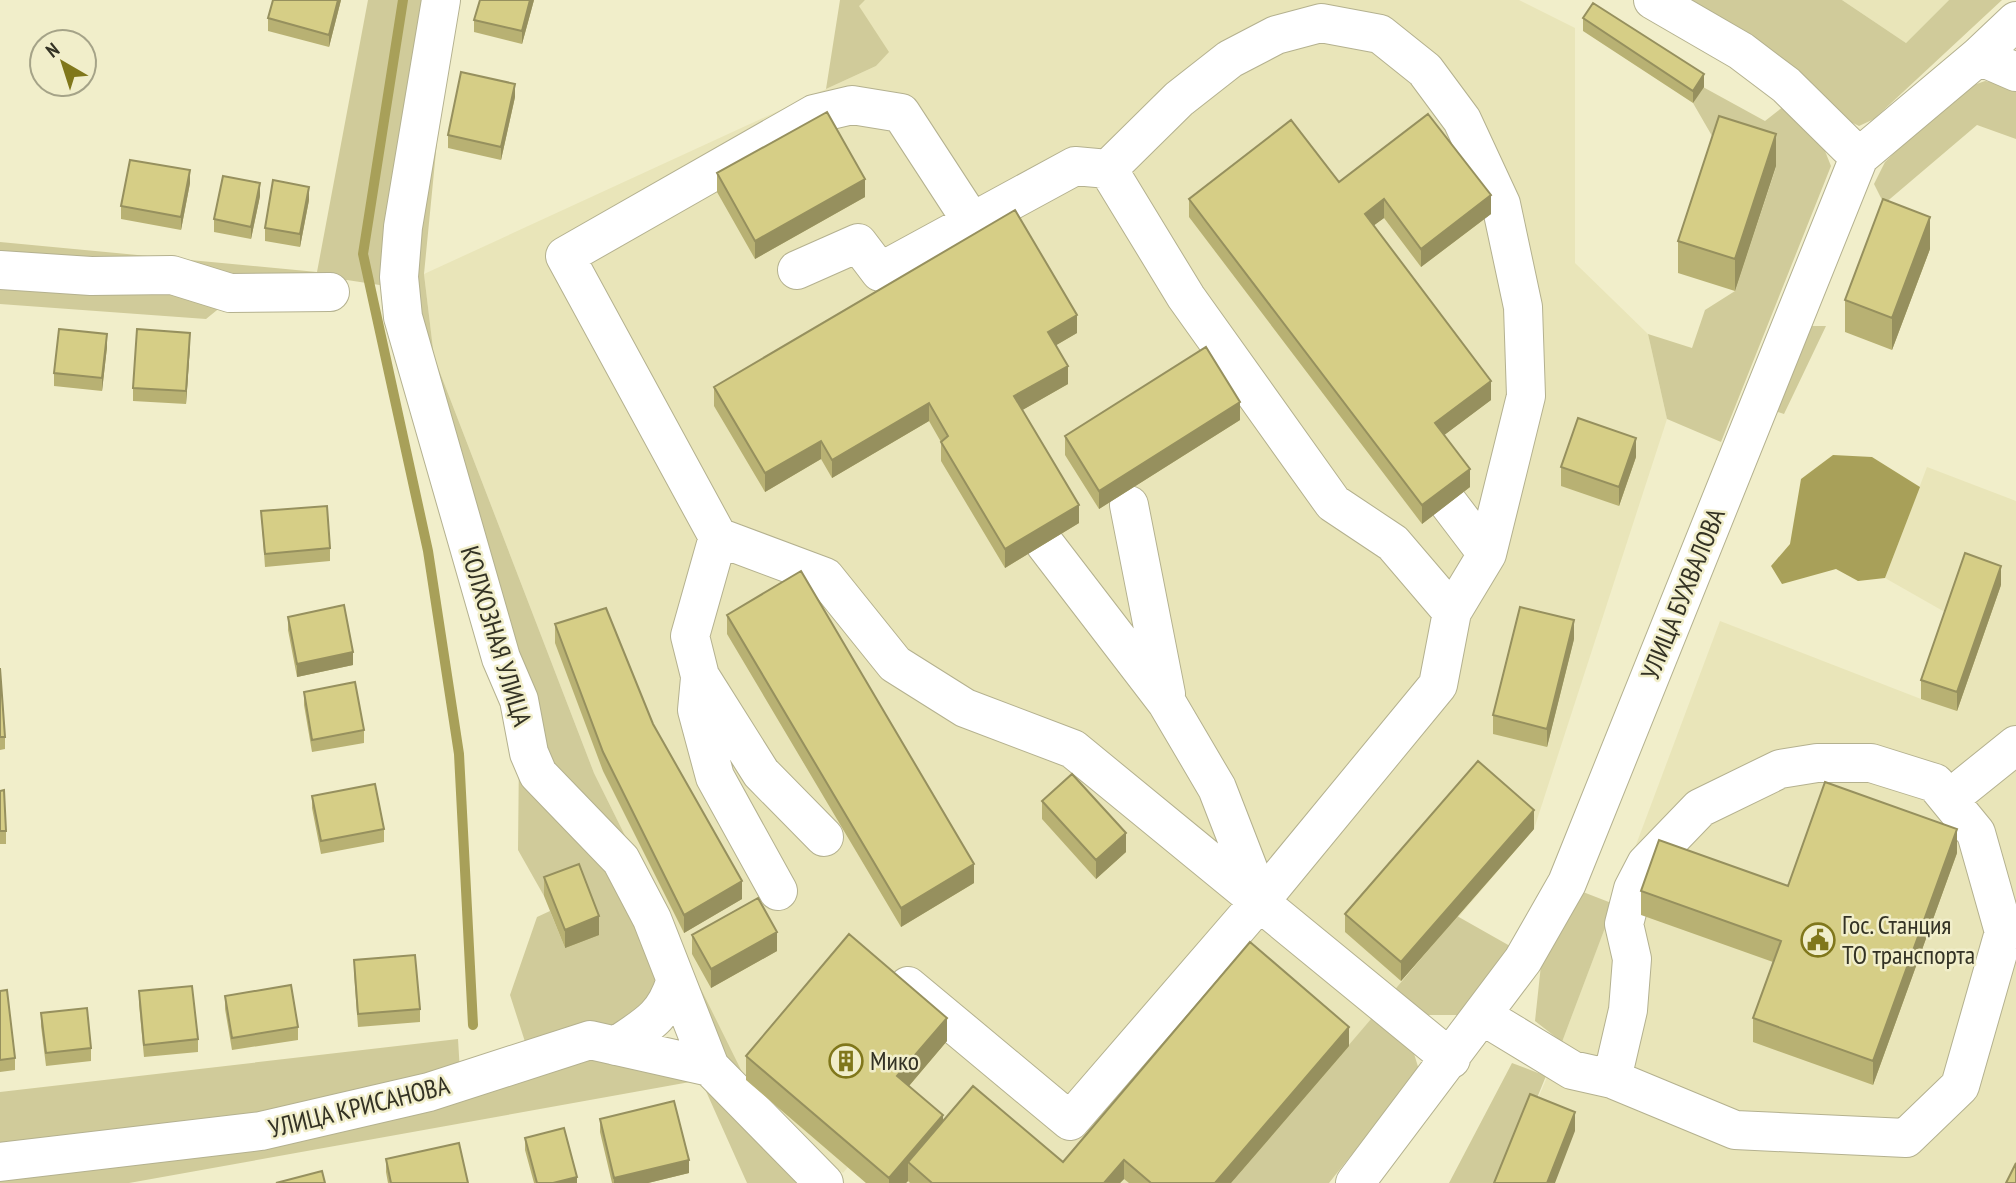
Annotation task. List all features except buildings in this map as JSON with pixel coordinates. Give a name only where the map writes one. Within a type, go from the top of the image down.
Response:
[{"type":"street","name":"КОЛХОЗНАЯ УЛИЦА","points":[[441,0],[403,227],[399,277],[403,317],[501,658],[519,700],[529,753],[538,774],[621,860],[652,919],[674,982],[710,1067],[824,1183]]},
{"type":"street","points":[[1653,0],[1741,51],[1786,85],[1859,157]]},
{"type":"street","name":"УЛИЦА БУХВАЛОВА","points":[[1355,1183],[1523,960],[1567,883],[1859,157],[1979,57],[2016,21]]},
{"type":"street","points":[[797,271],[858,243],[880,272],[1075,166],[1108,169],[1179,99],[1230,59],[1276,35],[1321,23],[1380,34],[1425,70],[1462,120],[1502,204],[1523,307],[1526,396],[1488,554],[1452,612],[1438,685],[1261,901],[1070,1121],[899,978]]},
{"type":"street","points":[[1979,57],[2016,72]]},
{"type":"street","points":[[972,222],[901,113],[852,105],[814,114],[565,257],[718,537],[825,577],[895,664],[965,708],[1073,749],[1451,1059]]},
{"type":"street","points":[[1108,169],[1186,297],[1333,503],[1393,543],[1452,612]]},
{"type":"street","points":[[0,270],[91,276],[172,275],[230,293],[330,292]]},
{"type":"street","points":[[1449,504],[1488,554]]},
{"type":"street","points":[[1129,505],[1167,703]]},
{"type":"street","points":[[718,537],[690,636],[700,676],[761,773],[824,837]]},
{"type":"street","points":[[1045,544],[1167,703],[1217,788],[1261,901]]},
{"type":"street","points":[[700,676],[697,710],[715,777],[778,891]]},
{"type":"street","points":[[1949,799],[2016,745]]},
{"type":"street","points":[[1483,1016],[1572,1070],[1612,1079],[1735,1130],[1906,1138],[1960,1086],[2010,930],[1976,833],[1936,783],[1871,762],[1817,763],[1780,769],[1700,808],[1646,864],[1633,889],[1624,924],[1632,959],[1628,1010],[1612,1079]]},
{"type":"street","points":[[616,1046],[648,1024],[668,1004],[674,982]]},
{"type":"street","name":"УЛИЦА КРИСАНОВА","points":[[0,1162],[261,1131],[429,1092],[590,1040],[710,1067]]},
{"type":"shaded area","points":[[368,0],[428,0],[386,286],[347,280],[233,284],[0,263],[0,242],[317,272]]},
{"type":"shaded area","points":[[840,0],[865,0],[859,6],[889,52],[876,66],[826,89]]},
{"type":"shaded area","points":[[865,0],[1519,0],[1575,28],[1575,263],[1648,334],[1667,419],[1534,829],[1231,1183],[866,1183],[848,1167],[843,1173],[741,1086],[745,1080],[594,773],[434,357],[424,274],[876,66],[888,52],[858,5]]},
{"type":"shaded area","points":[[1670,0],[1842,0],[1906,43],[1949,0],[2002,0],[1874,119],[1859,126],[1830,112]]},
{"type":"shaded area","points":[[1842,0],[1949,0],[1906,43]]},
{"type":"shaded area","points":[[447,39],[424,274],[434,357],[594,773],[746,1080],[741,1086],[545,772],[410,314]]},
{"type":"shaded area","points":[[1985,81],[2016,87],[2016,139],[1977,125],[1884,204],[1874,184],[1885,162],[1957,91]]},
{"type":"shaded area","points":[[1703,87],[1765,121],[1789,102],[1815,126],[1831,166],[1721,442],[1667,419],[1648,334],[1692,348],[1705,310],[1735,291],[1776,167],[1719,148],[1693,103]]},
{"type":"shaded area","points":[[0,277],[170,283],[227,302],[206,319],[0,304]]},
{"type":"shaded area","points":[[1812,326],[1826,326],[1784,414],[1775,411]]},
{"type":"shaded area","points":[[1833,455],[1872,457],[1920,487],[1885,578],[1858,581],[1836,569],[1782,584],[1771,566],[1790,544],[1801,479]]},
{"type":"shaded area","points":[[1927,467],[2016,501],[2016,1183],[1502,1183],[1562,1042],[1720,621],[1921,699],[1950,615],[1885,578]]},
{"type":"shaded area","points":[[519,754],[615,862],[660,965],[656,1003],[619,1023],[527,1048],[510,995],[537,917],[550,911],[565,948],[579,883],[544,896],[518,850]]},
{"type":"shaded area","points":[[1583,892],[1614,904],[1562,1042],[1535,1021],[1541,965]]},
{"type":"shaded area","points":[[1457,916],[1510,946],[1459,1015],[1423,1015],[1392,993]]},
{"type":"shaded area","points":[[1377,1012],[1409,1037],[1419,1070],[1329,1183],[1231,1183]]},
{"type":"shaded area","points":[[458,1039],[460,1072],[261,1121],[0,1151],[0,1092]]},
{"type":"shaded area","points":[[588,1049],[707,1074],[804,1183],[747,1183],[701,1080],[129,1183],[0,1183],[0,1172]]},
{"type":"shaded area","points":[[1512,1063],[1546,1076],[1502,1183],[1449,1183]]},
{"type":"waterway","points":[[403,0],[363,254],[428,551],[459,754],[473,1025]]},
{"type":"place","name":"Гос. Станция ТО транспорта","points":[[1818,940]]},
{"type":"place","name":"Мико","points":[[846,1061]]}]
